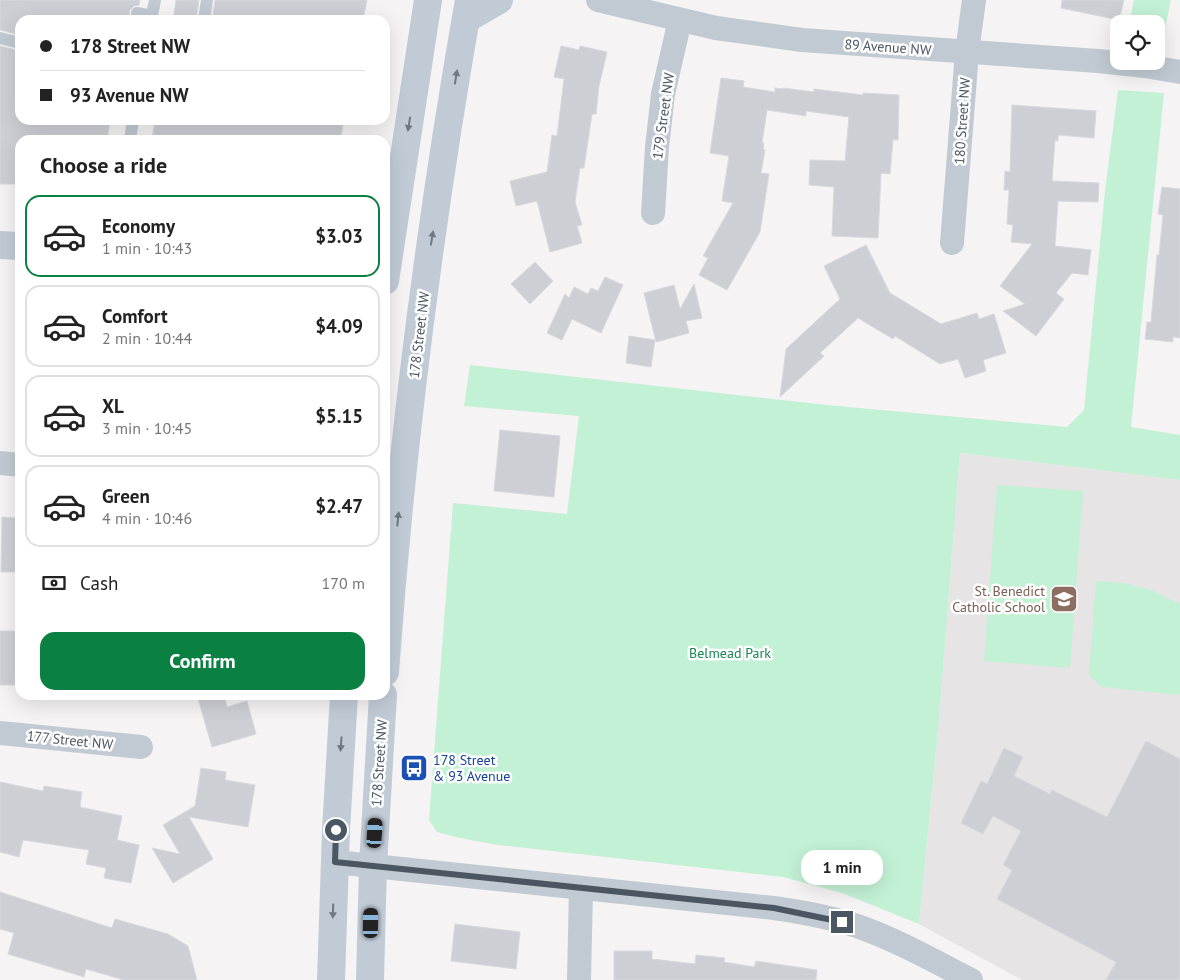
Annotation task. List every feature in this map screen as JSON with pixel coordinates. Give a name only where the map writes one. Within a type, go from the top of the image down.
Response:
[{"type":"main road","points":[[468,9],[499,0]]},
{"type":"main road","points":[[390,245],[424,4]]},
{"type":"main road","name":"178 Street NW","points":[[390,604],[424,286],[468,9]]},
{"type":"main road","points":[[0,245],[15,246]]},
{"type":"main road","points":[[390,282],[424,286]]},
{"type":"main road","points":[[331,980],[344,700]]},
{"type":"main road","name":"178 Street NW","points":[[370,980],[373,865],[383,700]]},
{"type":"street","name":"89 Avenue NW","points":[[598,0],[680,20],[755,34],[802,40],[1098,61],[1180,72]]},
{"type":"street","name":"180 Street NW","points":[[952,243],[967,52],[974,0]]},
{"type":"street","name":"179 Street NW","points":[[654,213],[657,147],[663,94],[680,20]]},
{"type":"street","points":[[0,463],[15,464]]},
{"type":"street","name":"177 Street NW","points":[[0,733],[141,747]]},
{"type":"street","points":[[335,862],[774,908],[827,918],[856,926],[972,980]]},
{"type":"street","points":[[579,980],[581,889]]},
{"type":"lane","points":[[152,15],[155,0]]},
{"type":"lane","points":[[205,15],[207,0]]},
{"type":"lane","points":[[137,13],[143,15]]},
{"type":"lane","points":[[0,38],[15,42]]},
{"type":"shaded area","name":"St. Benedict Catholic School","points":[[960,453],[1180,480],[1180,980],[1022,980],[919,924],[939,719]]},
{"type":"green space","points":[[1134,0],[1171,0],[1165,28],[1165,15],[1131,15]]},
{"type":"green space","name":"Belmead Park","points":[[1118,90],[1164,93],[1131,427],[1180,435],[1180,480],[960,453],[939,719],[919,924],[842,893],[783,877],[498,845],[437,832],[429,820],[453,503],[567,514],[579,416],[464,406],[470,365],[827,405],[1067,427],[1084,410],[1105,191]]},
{"type":"green space","points":[[997,485],[1083,491],[1070,668],[984,661]]},
{"type":"green space","points":[[1096,581],[1124,583],[1151,590],[1180,604],[1180,695],[1101,687],[1089,675]]},
{"type":"building","points":[[0,0],[140,0],[139,5],[134,6],[129,11],[130,15],[15,15],[15,34],[0,30]]},
{"type":"building","points":[[176,0],[199,0],[197,15],[174,15]]},
{"type":"building","points":[[215,0],[367,0],[364,15],[213,15]]},
{"type":"building","points":[[1062,0],[1124,0],[1120,15],[1110,15],[1110,18],[1061,8]]},
{"type":"building","points":[[0,46],[15,50],[15,125],[109,125],[108,135],[15,135],[15,184],[0,184]]},
{"type":"building","points":[[561,46],[579,50],[580,46],[607,52],[599,86],[596,114],[592,114],[584,168],[580,168],[575,202],[582,225],[577,226],[582,243],[550,252],[537,201],[516,206],[510,181],[547,172],[552,135],[557,136],[564,79],[554,77]]},
{"type":"building","points":[[721,78],[744,81],[743,87],[775,92],[775,88],[783,88],[814,92],[814,89],[863,95],[863,93],[899,95],[898,140],[893,140],[890,174],[881,173],[878,238],[832,236],[834,187],[809,185],[810,160],[845,161],[849,117],[806,111],[806,116],[767,110],[762,143],[764,143],[763,149],[765,150],[761,173],[769,174],[760,232],[727,290],[699,275],[708,258],[703,256],[733,203],[722,201],[729,156],[710,153]]},
{"type":"building","points":[[1012,105],[1096,111],[1094,138],[1058,135],[1058,141],[1055,140],[1052,181],[1099,183],[1098,202],[1058,201],[1055,246],[1091,250],[1088,275],[1072,273],[1056,293],[1064,299],[1036,336],[1003,311],[1025,304],[1000,286],[1032,244],[1011,242],[1013,225],[1007,224],[1009,190],[1004,190],[1005,171],[1010,172]]},
{"type":"building","points":[[154,125],[343,125],[341,135],[153,135]]},
{"type":"building","points":[[1162,187],[1180,189],[1180,338],[1173,337],[1173,342],[1145,339],[1147,322],[1151,322],[1157,255],[1159,255],[1163,215],[1158,214]]},
{"type":"building","points":[[866,245],[890,293],[941,324],[977,313],[979,319],[994,314],[1006,353],[983,360],[986,371],[965,378],[958,359],[940,364],[895,336],[893,339],[858,318],[820,353],[824,356],[780,397],[786,349],[840,299],[824,266]]},
{"type":"building","points":[[535,262],[553,281],[530,304],[511,284]]},
{"type":"building","points":[[605,277],[623,285],[601,333],[572,319],[562,340],[547,333],[565,294],[569,298],[574,287],[588,294],[591,288],[598,291]]},
{"type":"building","points":[[694,284],[702,318],[686,321],[689,333],[656,342],[644,293],[674,285],[680,309]]},
{"type":"building","points":[[629,336],[655,340],[651,367],[626,363]]},
{"type":"building","points":[[500,430],[560,436],[554,497],[494,491]]},
{"type":"building","points":[[2,517],[15,518],[15,572],[1,572]]},
{"type":"building","points":[[0,631],[15,631],[15,685],[0,685]]},
{"type":"building","points":[[198,700],[225,700],[227,707],[247,701],[256,734],[212,747]]},
{"type":"building","points":[[1146,741],[1180,759],[1180,980],[1106,980],[1116,962],[997,899],[1012,870],[1003,865],[1021,831],[993,816],[983,834],[961,823],[981,781],[987,784],[1004,748],[1023,757],[1014,776],[1050,794],[1052,790],[1107,817]]},
{"type":"building","points":[[201,768],[226,772],[225,780],[255,785],[248,827],[189,817],[213,859],[173,883],[152,848],[180,854],[163,825],[195,806]]},
{"type":"building","points":[[0,782],[43,791],[44,786],[82,792],[80,807],[122,816],[117,840],[139,845],[131,883],[104,878],[106,868],[86,864],[89,850],[23,840],[19,857],[0,852]]},
{"type":"building","points":[[0,892],[112,928],[115,919],[168,934],[188,946],[197,980],[124,980],[86,969],[84,977],[8,954],[14,933],[0,929]]},
{"type":"building","points":[[455,924],[520,932],[516,969],[451,961]]},
{"type":"building","points":[[614,951],[652,951],[652,959],[695,964],[696,955],[725,958],[724,962],[754,967],[756,961],[817,970],[816,980],[614,980]]},
{"type":"place","name":"St. Benedict Catholic School","points":[[1064,599]]},
{"type":"place","name":"178 Street & 93 Avenue","points":[[414,768]]},
{"type":"route","points":[[336,830],[335,862],[774,908],[842,922]]}]
